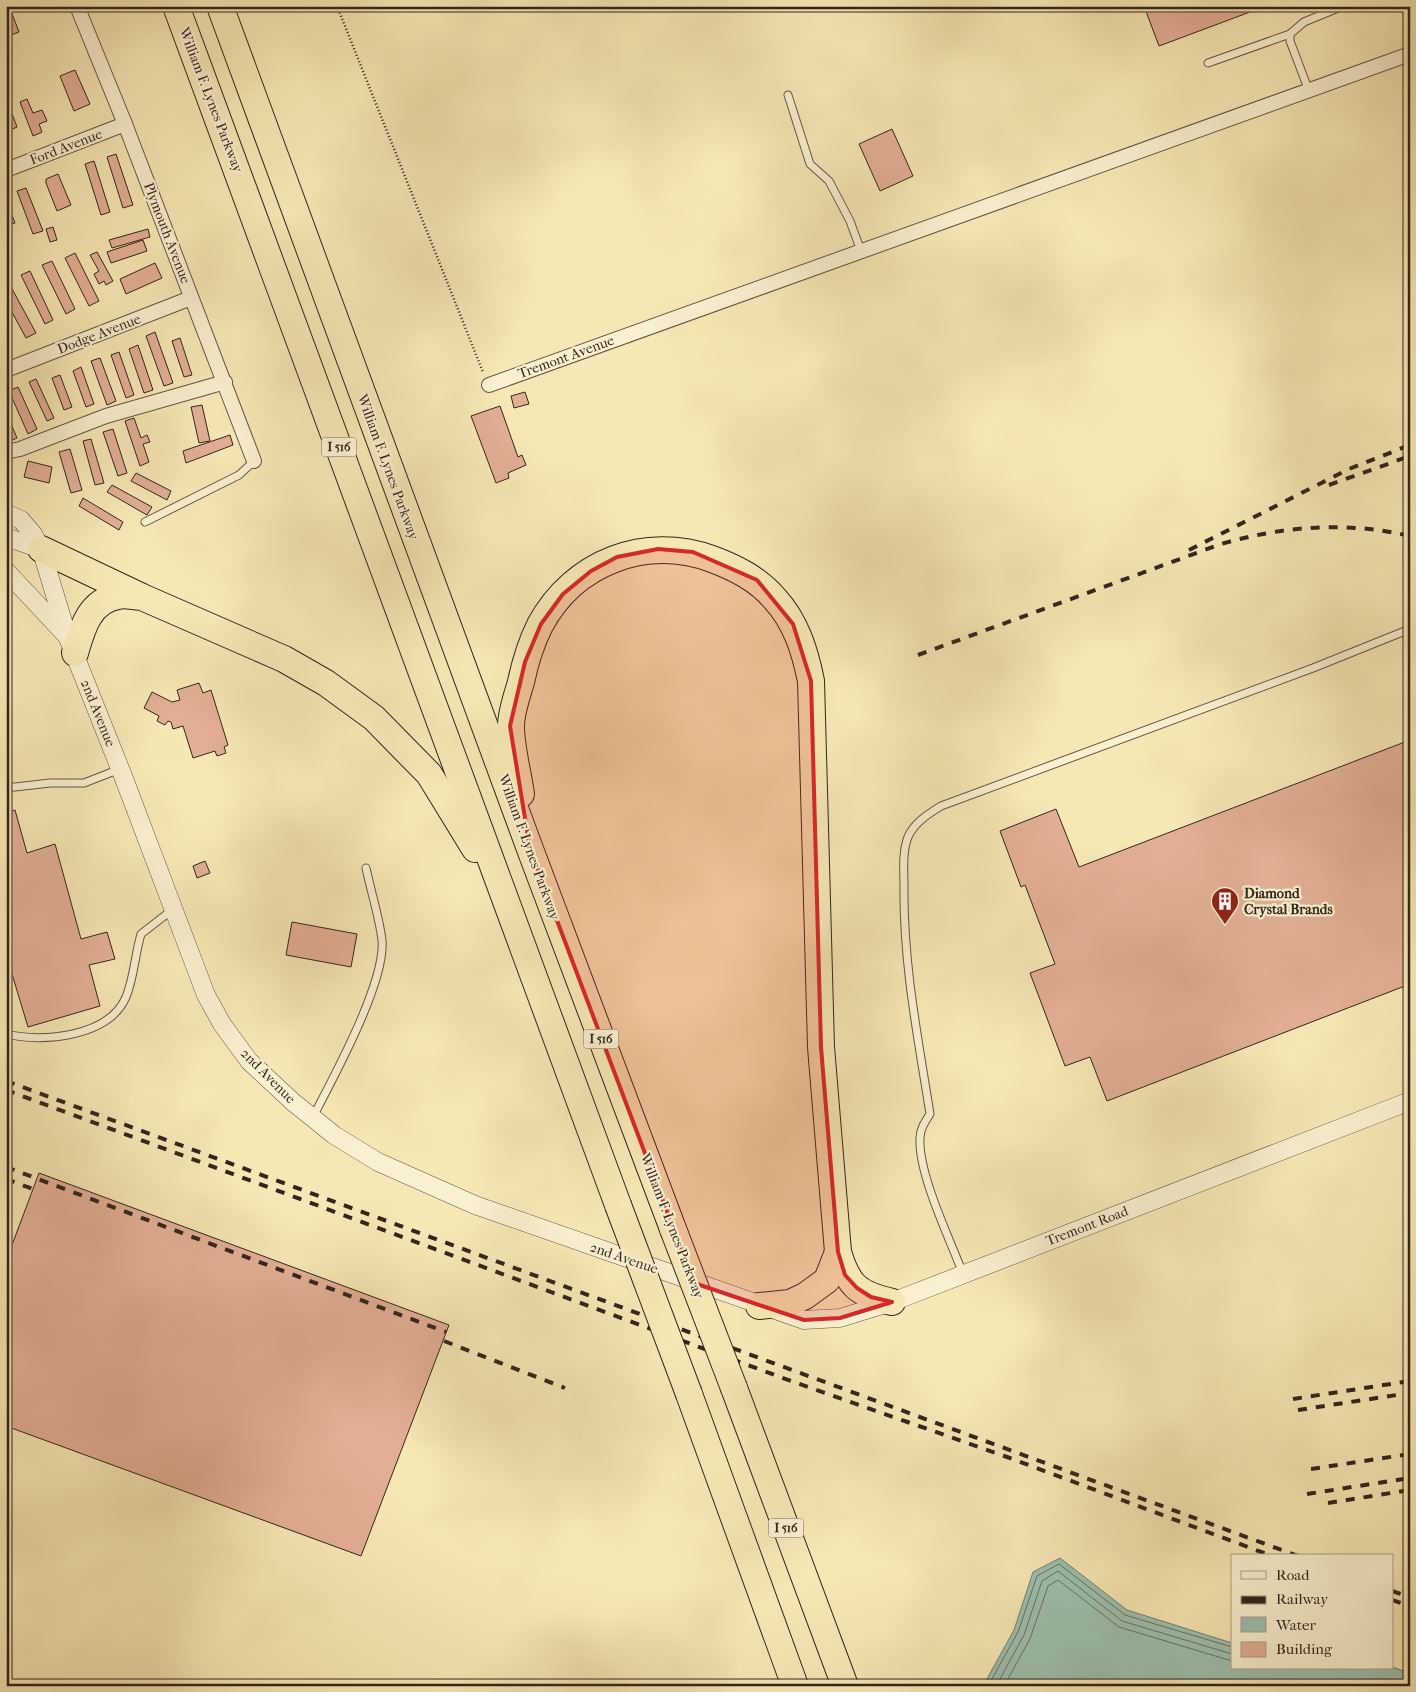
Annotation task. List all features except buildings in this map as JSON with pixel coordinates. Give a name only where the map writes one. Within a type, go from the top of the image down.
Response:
[{"type":"highway","name":"William F. Lynes Parkway","points":[[176,6],[795,1686]]},
{"type":"highway","name":"William F. Lynes Parkway","points":[[220,6],[530,849],[844,1680]]},
{"type":"highway","points":[[41,549],[142,597],[284,659],[326,683],[374,718],[429,774],[480,858],[501,888]]},
{"type":"highway","points":[[530,849],[510,726],[525,662],[541,624],[563,594],[591,571],[617,557],[658,549],[693,552],[728,565],[757,580],[776,600],[793,624],[804,648],[811,681],[821,1047],[838,1252],[845,1274],[858,1288],[870,1297],[892,1302]]},
{"type":"highway","points":[[72,645],[85,620],[105,601],[119,596],[142,597]]},
{"type":"highway","points":[[759,1306],[790,1303],[805,1296],[827,1280],[838,1252]]},
{"type":"highway","points":[[785,1660],[790,1686]]},
{"type":"street","name":"Plymouth Avenue","points":[[77,6],[125,124],[254,461]]},
{"type":"street","name":"Tremont Avenue","points":[[489,385],[1410,54]]},
{"type":"street","name":"Ford Avenue","points":[[6,170],[125,124]]},
{"type":"street","name":"Dodge Avenue","points":[[6,370],[191,298]]},
{"type":"street","points":[[6,452],[20,449],[106,416],[224,382]]},
{"type":"street","points":[[6,513],[21,520],[33,534],[41,549]]},
{"type":"street","points":[[6,536],[41,549]]},
{"type":"street","name":"2nd Avenue","points":[[41,549],[72,645],[206,995],[222,1024],[249,1062],[312,1118],[334,1135],[378,1162],[476,1205],[759,1306]]},
{"type":"street","points":[[6,571],[72,645]]},
{"type":"street","name":"Tremont Road","points":[[759,1306],[804,1320],[840,1318],[892,1302],[1410,1101]]},
{"type":"lane","points":[[1208,63],[1290,34],[1304,22],[1343,6]]},
{"type":"lane","points":[[1290,34],[1290,41],[1309,91]]},
{"type":"lane","points":[[788,96],[810,164],[829,180],[850,220],[861,251]]},
{"type":"lane","points":[[144,522],[239,476],[254,461]]},
{"type":"lane","points":[[963,1274],[924,1170],[920,1149],[920,1136],[923,1124],[930,1114],[909,979],[904,930],[904,855],[908,836],[923,818],[941,806],[1313,668],[1410,629]]},
{"type":"lane","points":[[6,788],[50,783],[84,783],[121,769]]},
{"type":"lane","points":[[312,1118],[339,1066],[377,979],[382,941],[366,868]]},
{"type":"lane","points":[[6,1034],[26,1039],[54,1038],[94,1027],[114,1016],[126,998],[141,934],[173,910]]},
{"type":"path","points":[[337,6],[489,385]]},
{"type":"highlighted area","points":[[658,549],[693,552],[757,580],[793,624],[811,681],[821,1047],[838,1252],[845,1275],[857,1288],[871,1297],[892,1302],[840,1318],[804,1320],[694,1283],[530,849],[510,726],[525,662],[541,624],[563,594],[591,571],[617,557]]},
{"type":"water","points":[[1060,1558],[1127,1610],[1231,1643],[1231,1670],[1394,1670],[1394,1668],[1410,1673],[1410,1686],[983,1686],[1014,1630],[1033,1572]]},
{"type":"railway","points":[[1189,550],[1349,469],[1410,445]]},
{"type":"railway","points":[[1329,485],[1410,456]]},
{"type":"railway","points":[[918,655],[1221,544],[1245,538],[1292,530],[1339,527],[1386,531],[1410,536]]},
{"type":"railway","points":[[6,1081],[1293,1554]]},
{"type":"railway","points":[[6,1090],[791,1381],[1007,1457],[1267,1554]]},
{"type":"railway","points":[[6,1167],[446,1332]]},
{"type":"railway","points":[[6,1179],[33,1189]]},
{"type":"railway","points":[[444,1341],[565,1388]]},
{"type":"railway","points":[[1293,1399],[1410,1381]]},
{"type":"railway","points":[[1298,1410],[1410,1393]]},
{"type":"railway","points":[[1311,1469],[1410,1454]]},
{"type":"railway","points":[[1307,1494],[1410,1478]]},
{"type":"railway","points":[[1328,1503],[1410,1490]]},
{"type":"railway","points":[[1394,1592],[1410,1597]]},
{"type":"railway","points":[[1394,1601],[1410,1606]]},
{"type":"place","name":"Diamond Crystal Brands","points":[[1225,925]]}]
